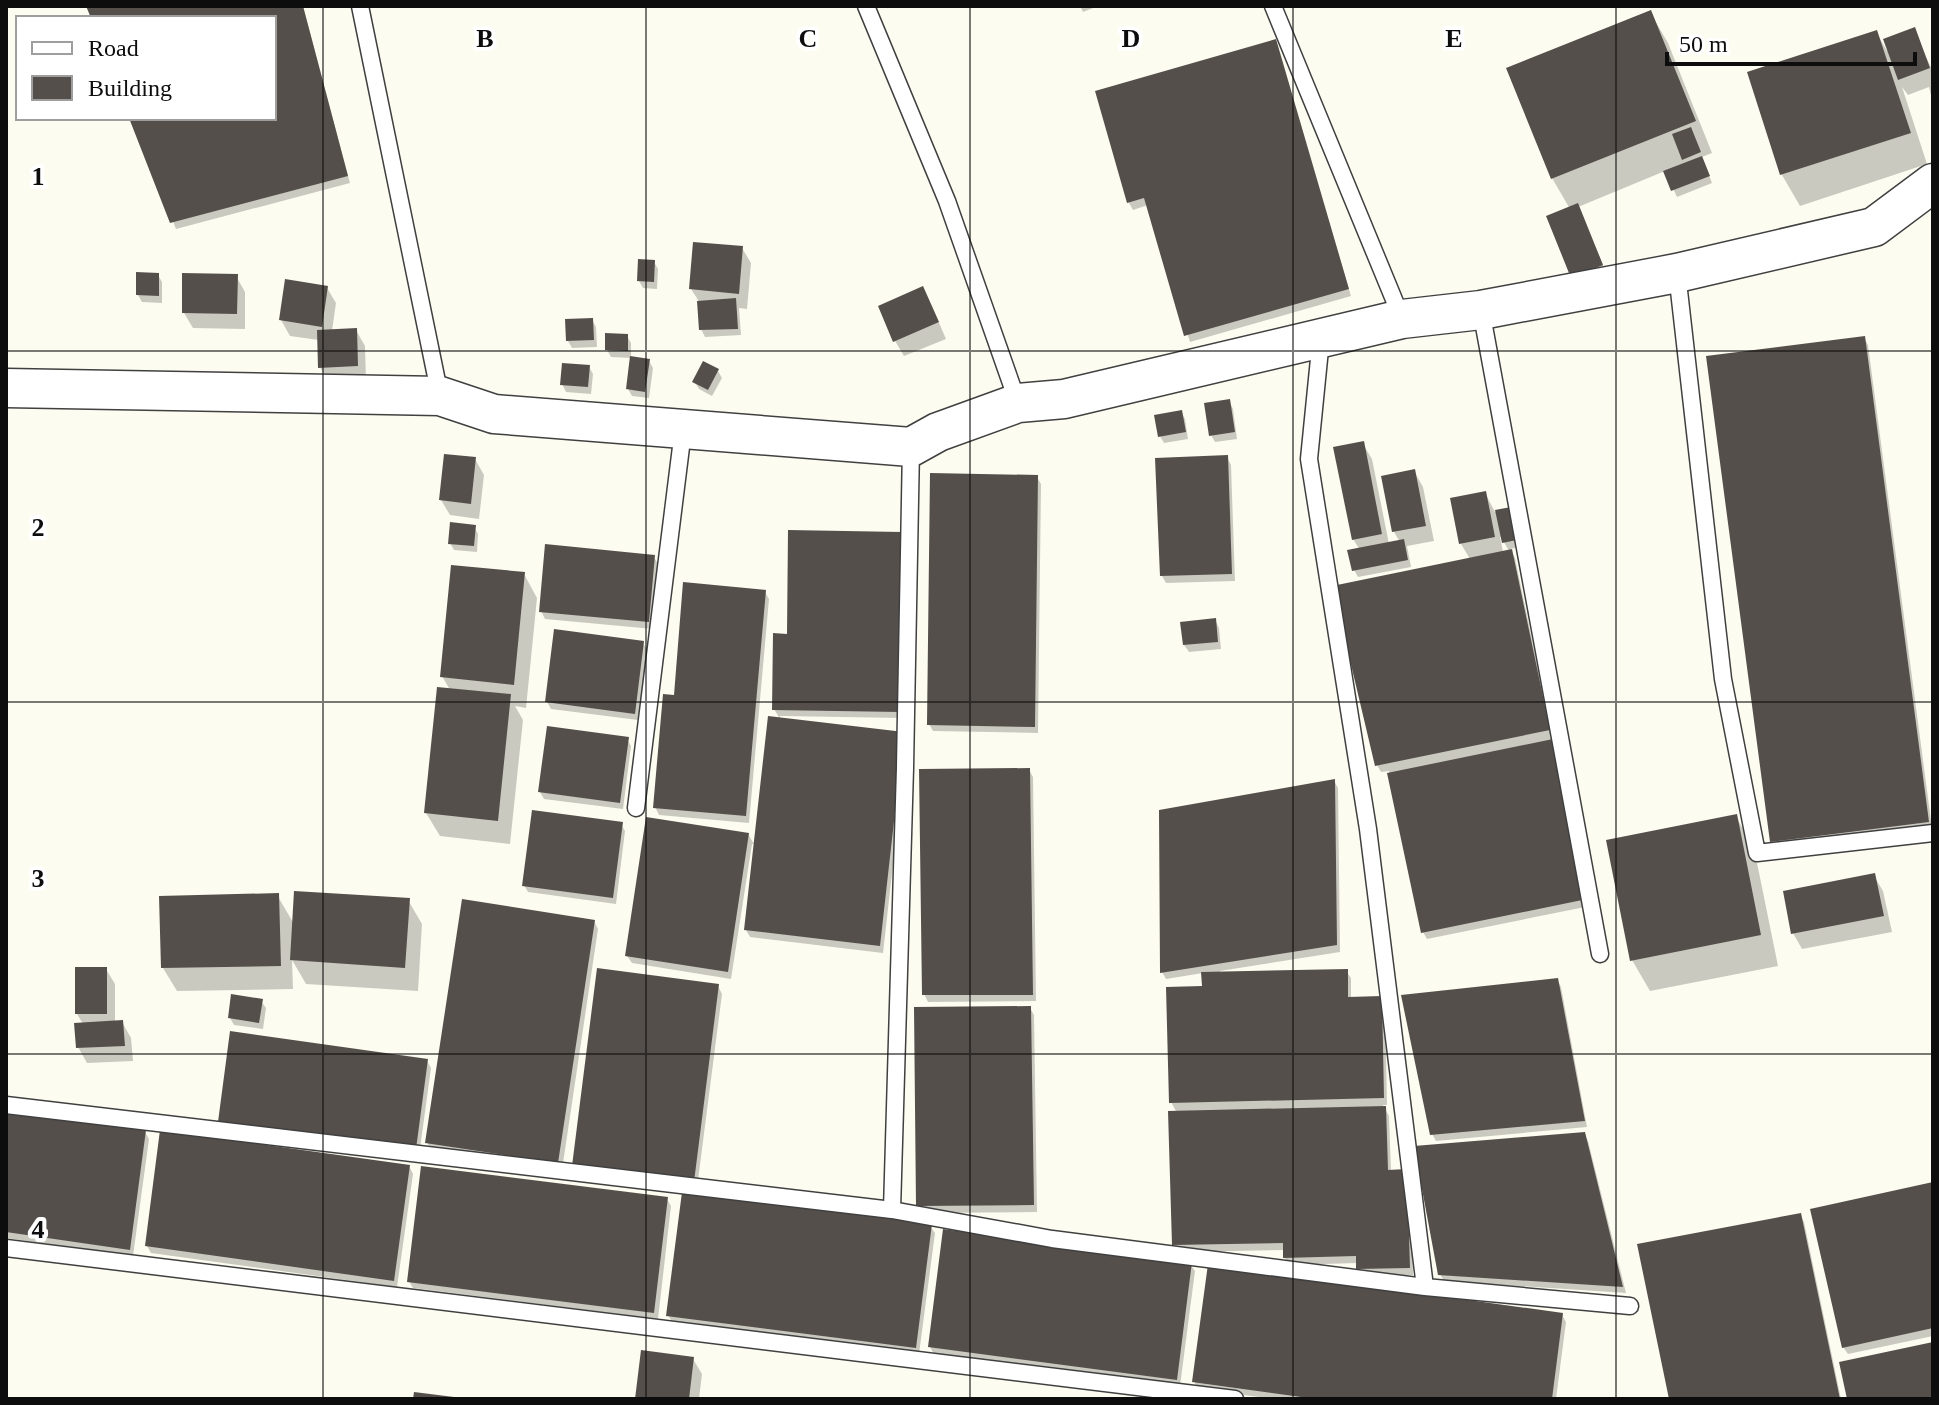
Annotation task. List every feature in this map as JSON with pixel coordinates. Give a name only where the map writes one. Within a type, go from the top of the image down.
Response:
[{"type":"street","points":[[6,388],[440,396],[494,414],[911,447],[938,432],[1018,403],[1064,399],[1402,319],[1481,310],[1677,273],[1874,227],[1933,183]]},
{"type":"lane","points":[[360,6],[440,396]]},
{"type":"lane","points":[[866,6],[947,201],[1018,403]]},
{"type":"lane","points":[[1273,6],[1402,319]]},
{"type":"lane","points":[[1677,273],[1723,679],[1757,853],[1933,833]]},
{"type":"lane","points":[[1481,310],[1600,954]]},
{"type":"lane","points":[[1321,338],[1309,459],[1368,829],[1425,1287]]},
{"type":"lane","points":[[636,808],[683,431]]},
{"type":"lane","points":[[892,1210],[906,753],[911,447]]},
{"type":"lane","points":[[6,1105],[892,1210],[1052,1239],[1425,1287],[1630,1306]]},
{"type":"lane","points":[[6,1248],[1235,1399]]},
{"type":"building","points":[[86,6],[303,6],[348,176],[170,223],[130,120],[276,120],[276,16],[90,16]]},
{"type":"building","points":[[1651,10],[1696,121],[1551,179],[1506,68]]},
{"type":"building","points":[[1915,27],[1930,68],[1898,80],[1883,39]]},
{"type":"building","points":[[1877,30],[1911,133],[1780,175],[1747,72]]},
{"type":"building","points":[[1276,39],[1349,289],[1184,336],[1144,198],[1127,203],[1095,91]]},
{"type":"building","points":[[1691,127],[1701,152],[1682,160],[1672,134]]},
{"type":"building","points":[[1702,156],[1710,176],[1671,191],[1663,171]]},
{"type":"building","points":[[1578,203],[1603,265],[1571,278],[1546,216]]},
{"type":"building","points":[[693,242],[743,246],[739,294],[689,289]]},
{"type":"building","points":[[638,259],[655,260],[654,282],[637,281]]},
{"type":"building","points":[[136,272],[159,273],[159,296],[136,295]]},
{"type":"building","points":[[182,273],[238,274],[237,314],[182,313]]},
{"type":"building","points":[[285,279],[328,286],[322,327],[279,320]]},
{"type":"building","points":[[923,286],[939,322],[893,342],[878,306]]},
{"type":"building","points":[[736,298],[738,329],[699,330],[697,301]]},
{"type":"building","points":[[593,318],[594,340],[566,341],[565,319]]},
{"type":"building","points":[[357,328],[358,366],[318,368],[317,330]]},
{"type":"building","points":[[605,333],[628,334],[628,351],[605,350]]},
{"type":"building","points":[[1865,336],[1929,822],[1770,842],[1706,356]]},
{"type":"building","points":[[630,356],[650,359],[645,392],[626,389]]},
{"type":"building","points":[[703,361],[719,369],[708,390],[692,382]]},
{"type":"building","points":[[562,363],[590,365],[588,387],[560,385]]},
{"type":"building","points":[[1230,399],[1235,432],[1209,436],[1204,403]]},
{"type":"building","points":[[1182,410],[1186,432],[1158,437],[1154,415]]},
{"type":"building","points":[[1364,441],[1382,534],[1352,540],[1333,447]]},
{"type":"building","points":[[444,454],[476,457],[471,504],[439,500]]},
{"type":"building","points":[[1228,455],[1232,574],[1160,576],[1155,458]]},
{"type":"building","points":[[1415,469],[1426,526],[1392,532],[1381,476]]},
{"type":"building","points":[[930,473],[1038,475],[1035,727],[927,725]]},
{"type":"building","points":[[1486,491],[1495,537],[1459,544],[1450,498]]},
{"type":"building","points":[[1511,507],[1517,540],[1502,543],[1495,510]]},
{"type":"building","points":[[450,522],[476,525],[474,546],[448,544]]},
{"type":"building","points":[[788,530],[902,532],[900,712],[772,710],[773,633],[787,634]]},
{"type":"building","points":[[1404,539],[1408,560],[1352,571],[1347,550]]},
{"type":"building","points":[[545,544],[655,555],[649,622],[539,612]]},
{"type":"building","points":[[1512,549],[1550,730],[1375,766],[1349,656],[1337,585]]},
{"type":"building","points":[[451,565],[525,572],[514,685],[440,677]]},
{"type":"building","points":[[683,582],[766,590],[746,816],[653,808],[663,694],[674,695]]},
{"type":"building","points":[[1216,618],[1218,642],[1183,645],[1180,622]]},
{"type":"building","points":[[554,629],[644,641],[635,714],[545,702]]},
{"type":"building","points":[[437,687],[511,694],[498,821],[424,813]]},
{"type":"building","points":[[768,716],[904,732],[880,946],[744,930]]},
{"type":"building","points":[[547,726],[629,737],[620,803],[538,792]]},
{"type":"building","points":[[1558,738],[1592,898],[1421,933],[1387,773]]},
{"type":"building","points":[[1030,768],[1033,995],[922,995],[919,769]]},
{"type":"building","points":[[1335,779],[1337,945],[1160,973],[1159,810]]},
{"type":"building","points":[[532,810],[623,822],[613,898],[522,886]]},
{"type":"building","points":[[1737,814],[1761,935],[1630,961],[1606,840]]},
{"type":"building","points":[[646,817],[749,833],[728,972],[625,956]]},
{"type":"building","points":[[1875,873],[1884,916],[1791,934],[1783,891]]},
{"type":"building","points":[[294,891],[410,898],[405,968],[290,960]]},
{"type":"building","points":[[279,893],[281,966],[161,968],[159,896]]},
{"type":"building","points":[[462,899],[595,920],[558,1163],[425,1143]]},
{"type":"building","points":[[75,967],[107,967],[107,1014],[75,1014]]},
{"type":"building","points":[[597,968],[719,984],[694,1182],[572,1166]]},
{"type":"building","points":[[1348,969],[1348,997],[1382,996],[1384,1098],[1169,1103],[1166,987],[1202,986],[1201,972]]},
{"type":"building","points":[[1558,978],[1585,1121],[1430,1135],[1401,995]]},
{"type":"building","points":[[231,994],[263,999],[259,1023],[228,1018]]},
{"type":"building","points":[[1031,1006],[1034,1205],[916,1206],[914,1007]]},
{"type":"building","points":[[123,1020],[125,1046],[76,1048],[74,1023]]},
{"type":"building","points":[[230,1031],[428,1059],[416,1149],[218,1122]]},
{"type":"building","points":[[1386,1106],[1388,1170],[1407,1169],[1410,1268],[1356,1269],[1356,1256],[1283,1258],[1283,1243],[1172,1245],[1168,1111]]},
{"type":"building","points":[[6,1110],[146,1130],[130,1250],[6,1232]]},
{"type":"building","points":[[160,1130],[410,1165],[394,1281],[145,1246]]},
{"type":"building","points":[[1585,1132],[1623,1287],[1438,1275],[1414,1146]]},
{"type":"building","points":[[421,1166],[668,1197],[654,1313],[407,1282]]},
{"type":"building","points":[[1933,1182],[1933,1328],[1842,1348],[1810,1209]]},
{"type":"building","points":[[682,1192],[932,1224],[916,1348],[666,1316]]},
{"type":"building","points":[[1801,1213],[1840,1399],[1669,1399],[1637,1244]]},
{"type":"building","points":[[943,1229],[1192,1262],[1177,1380],[928,1347]]},
{"type":"building","points":[[1208,1264],[1563,1313],[1552,1399],[1316,1399],[1192,1382]]},
{"type":"building","points":[[1933,1342],[1933,1399],[1847,1399],[1839,1362]]},
{"type":"building","points":[[641,1350],[694,1357],[689,1399],[635,1399]]},
{"type":"building","points":[[414,1392],[454,1397],[454,1399],[413,1399]]}]
